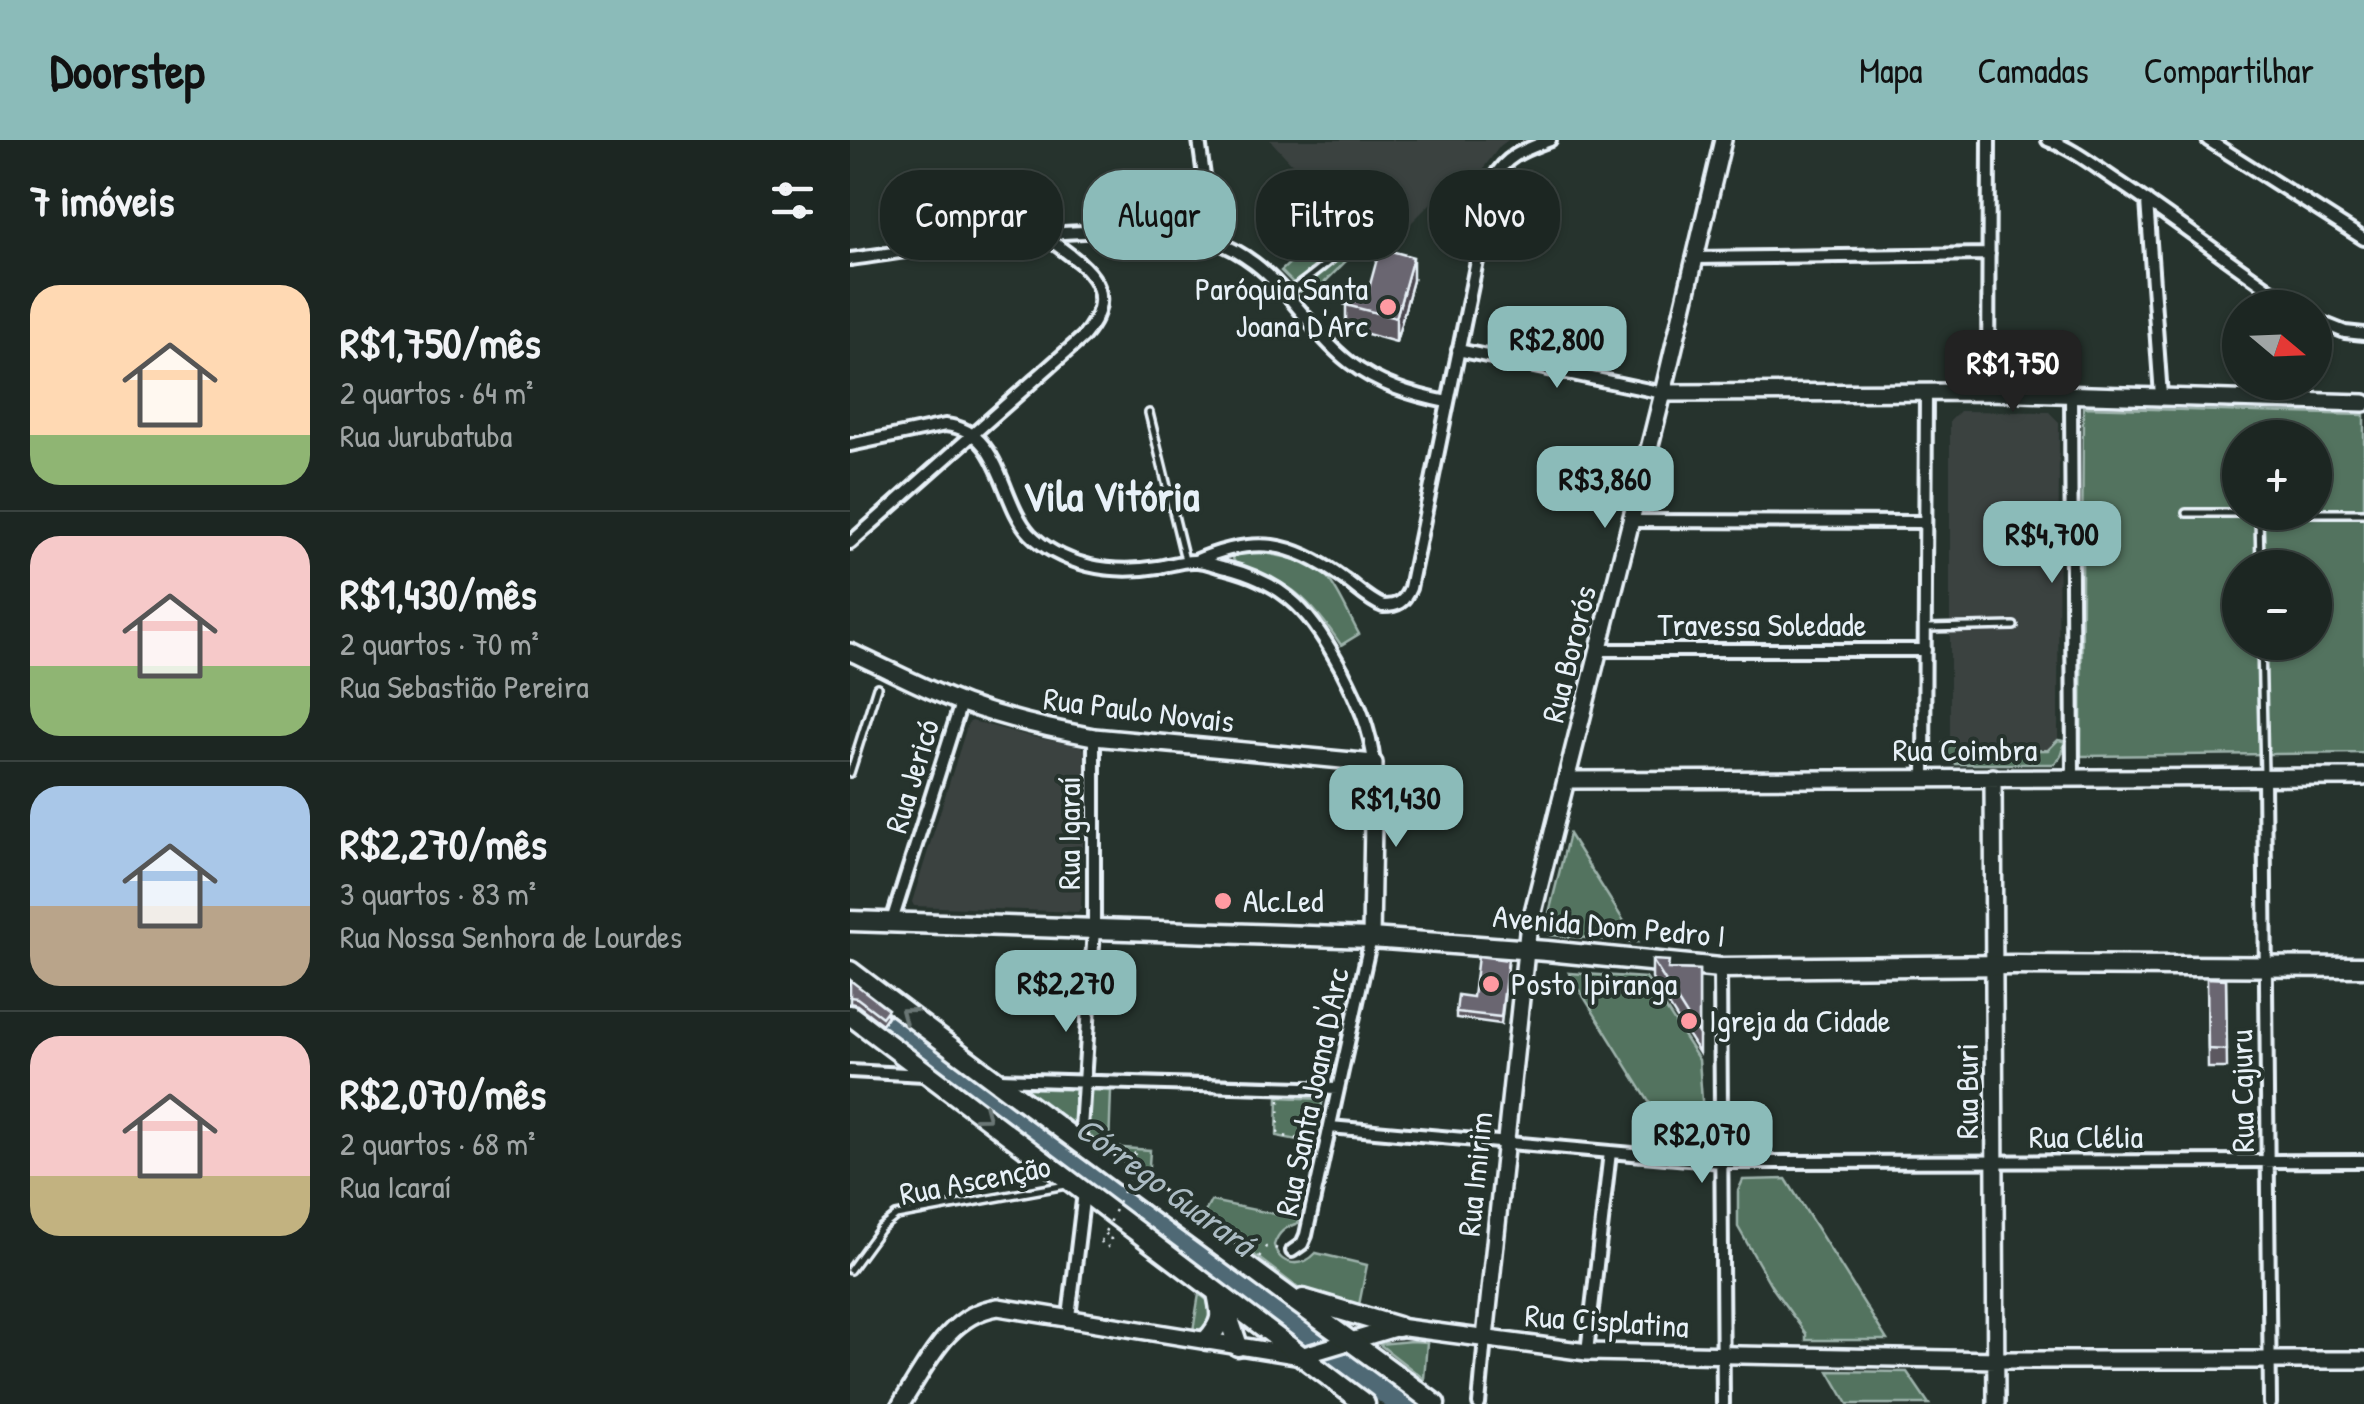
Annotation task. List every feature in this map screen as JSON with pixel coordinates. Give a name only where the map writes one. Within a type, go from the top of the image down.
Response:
[{"type":"main road","name":"Avenida Dom Pedro I","points":[[852,924],[892,922],[1371,938],[1720,968],[2364,967]]},
{"type":"main road","points":[[850,970],[1435,1404]]},
{"type":"main road","points":[[850,1015],[1220,1295],[1308,1354],[1346,1397],[1365,1404]]},
{"type":"main road","points":[[1282,1293],[1398,1328]]},
{"type":"main road","points":[[1207,1340],[1221,1318],[1220,1295]]},
{"type":"main road","points":[[1220,1295],[1238,1346]]},
{"type":"street","points":[[1199,140],[1203,170]]},
{"type":"street","points":[[850,446],[946,424],[961,427],[992,456],[1028,532],[1042,545],[1074,561],[1112,570],[1148,569],[1190,562],[1231,547],[1276,546],[1319,563],[1375,603],[1398,605],[1410,588],[1494,178],[1513,155],[1550,140]]},
{"type":"street","name":"Rua Bororós","points":[[1527,949],[1528,932],[1723,140]]},
{"type":"street","points":[[1988,392],[1990,140]]},
{"type":"street","points":[[2048,140],[2072,151],[2148,201],[2270,290]]},
{"type":"street","points":[[2208,140],[2364,239]]},
{"type":"street","points":[[2148,201],[2161,396]]},
{"type":"street","points":[[850,542],[1084,336],[1098,317],[1102,296],[1095,280],[1063,250]]},
{"type":"street","points":[[1236,253],[1253,262],[1363,372],[1399,389],[1447,402]]},
{"type":"street","points":[[1695,258],[1989,254]]},
{"type":"street","points":[[850,259],[880,255]]},
{"type":"street","points":[[2332,327],[2364,334]]},
{"type":"street","points":[[1458,350],[1663,393],[1988,392],[2364,403]]},
{"type":"street","points":[[1924,778],[1926,392]]},
{"type":"street","points":[[2072,394],[2073,777]]},
{"type":"street","points":[[1631,521],[1926,522]]},
{"type":"street","points":[[1190,562],[1254,576],[1273,586],[1312,618],[1356,696],[1371,738],[1374,763],[1371,938]]},
{"type":"street","name":"Travessa Soledade","points":[[1598,650],[1925,650]]},
{"type":"street","name":"Rua Paulo Novais","points":[[850,652],[961,702],[1094,738],[1374,763]]},
{"type":"street","name":"Rua Jericó","points":[[892,922],[961,702]]},
{"type":"street","name":"Rua Igaraí","points":[[1080,1144],[1094,929],[1094,738]]},
{"type":"street","name":"Rua Buri","points":[[1993,777],[1996,1404]]},
{"type":"street","name":"Rua Cajuru","points":[[2264,777],[2270,1404]]},
{"type":"street","name":"Rua Coimbra","points":[[1566,780],[2364,777]]},
{"type":"street","name":"Rua Santa Joana D'Arc","points":[[1292,1250],[1302,1244],[1306,1235],[1371,938]]},
{"type":"street","name":"Rua Imirim","points":[[1480,1404],[1527,949]]},
{"type":"street","points":[[1720,968],[1723,1404]]},
{"type":"street","points":[[850,1071],[932,1075]]},
{"type":"street","points":[[992,1078],[1338,1089]]},
{"type":"street","name":"Rua Clélia","points":[[1330,1127],[1722,1162],[2364,1161]]},
{"type":"street","points":[[1587,1352],[1610,1152]]},
{"type":"street","points":[[1069,1317],[1079,1187]]},
{"type":"street","name":"Rua Cisplatina","points":[[901,1404],[952,1329],[977,1311],[1006,1307],[1308,1354],[1398,1328],[1587,1352],[1996,1360],[2364,1360]]},
{"type":"lane","points":[[1287,294],[1330,260]]},
{"type":"lane","points":[[1149,414],[1190,562]]},
{"type":"lane","points":[[2186,513],[2222,513]]},
{"type":"lane","points":[[2332,513],[2364,513]]},
{"type":"lane","points":[[1925,628],[2014,626]]},
{"type":"lane","points":[[2261,660],[2264,777]]},
{"type":"lane","points":[[850,773],[877,687]]},
{"type":"lane","name":"Rua Ascenção","points":[[850,1270],[880,1229],[896,1216],[1079,1187]]},
{"type":"path","points":[[1280,1087],[1278,1135],[1326,1144]]},
{"type":"path","points":[[1104,1237],[1112,1241],[1110,1248],[1102,1246],[1101,1241],[1137,1160],[1136,1155],[1128,1153],[1130,1163]]},
{"type":"path","points":[[1250,1268],[1266,1247],[1292,1250]]},
{"type":"shaded area","points":[[1270,140],[1508,140],[1484,170],[1429,170],[1429,205],[1409,225],[1409,170],[1298,170]]},
{"type":"shaded area","points":[[1960,411],[2049,412],[2059,422],[2058,740],[2049,750],[1960,751],[1950,741],[1950,421]]},
{"type":"shaded area","points":[[968,723],[1086,750],[1078,912],[914,906],[912,902]]},
{"type":"green space","points":[[1293,260],[1347,260],[1308,299],[1300,291],[1299,282],[1293,283],[1281,271]]},
{"type":"green space","points":[[2083,407],[2364,415],[2364,753],[2081,756]]},
{"type":"green space","points":[[1243,551],[1288,558],[1320,571],[1336,590],[1359,634],[1341,645],[1297,593],[1235,563],[1232,556]]},
{"type":"green space","points":[[2058,740],[2064,741],[2063,751],[2053,764],[1955,764],[1943,755],[1943,742],[1950,741],[1960,751],[2048,750]]},
{"type":"green space","points":[[1569,834],[1637,942],[1550,935],[1545,929]]},
{"type":"green space","points":[[1569,973],[1646,978],[1699,1060],[1705,1141],[1701,1146],[1677,1147]]},
{"type":"green space","points":[[1024,1088],[1111,1091],[1109,1147],[1150,1150],[1148,1180]]},
{"type":"green space","points":[[1278,1097],[1323,1099],[1313,1143],[1277,1136]]},
{"type":"green space","points":[[1731,1109],[1761,1152],[1740,1152],[1732,1146]]},
{"type":"green space","points":[[1786,1179],[1887,1340],[1806,1340],[1806,1334],[1772,1287],[1738,1227],[1738,1191],[1743,1180]]},
{"type":"green space","points":[[1211,1201],[1299,1219],[1280,1233],[1274,1245],[1286,1261],[1298,1263],[1316,1253],[1367,1265],[1358,1310],[1298,1288],[1203,1216]]},
{"type":"green space","points":[[1199,1294],[1207,1300],[1211,1318],[1204,1328],[1193,1331]]},
{"type":"green space","points":[[1427,1342],[1424,1379],[1379,1344]]},
{"type":"green space","points":[[1829,1371],[1907,1372],[1929,1404],[1848,1404]]},
{"type":"building","points":[[1413,257],[1396,318],[1346,305],[1368,292],[1377,260]]},
{"type":"building","name":"Posto Ipiranga","points":[[1478,956],[1508,960],[1501,1017],[1456,1012],[1458,995],[1473,997]]},
{"type":"building","points":[[1652,960],[1669,961],[1668,969],[1699,970],[1699,1035]]},
{"type":"building","points":[[2207,978],[2226,979],[2227,1050],[2208,1049]]},
{"type":"building","points":[[850,980],[888,1009],[882,1017],[850,997]]},
{"type":"waterway","name":"Córrego Guarará","points":[[885,1024],[1403,1404]]},
{"type":"place","name":"Paróquia Santa Joana D'Arc","points":[[1388,307]]},
{"type":"place","name":"Alc.Led","points":[[1223,901]]},
{"type":"place","name":"Posto Ipiranga","points":[[1491,984]]},
{"type":"place","name":"Igreja da Cidade","points":[[1689,1021]]},
{"type":"district","name":"Vila Vitória","points":[[1111,496]]}]
